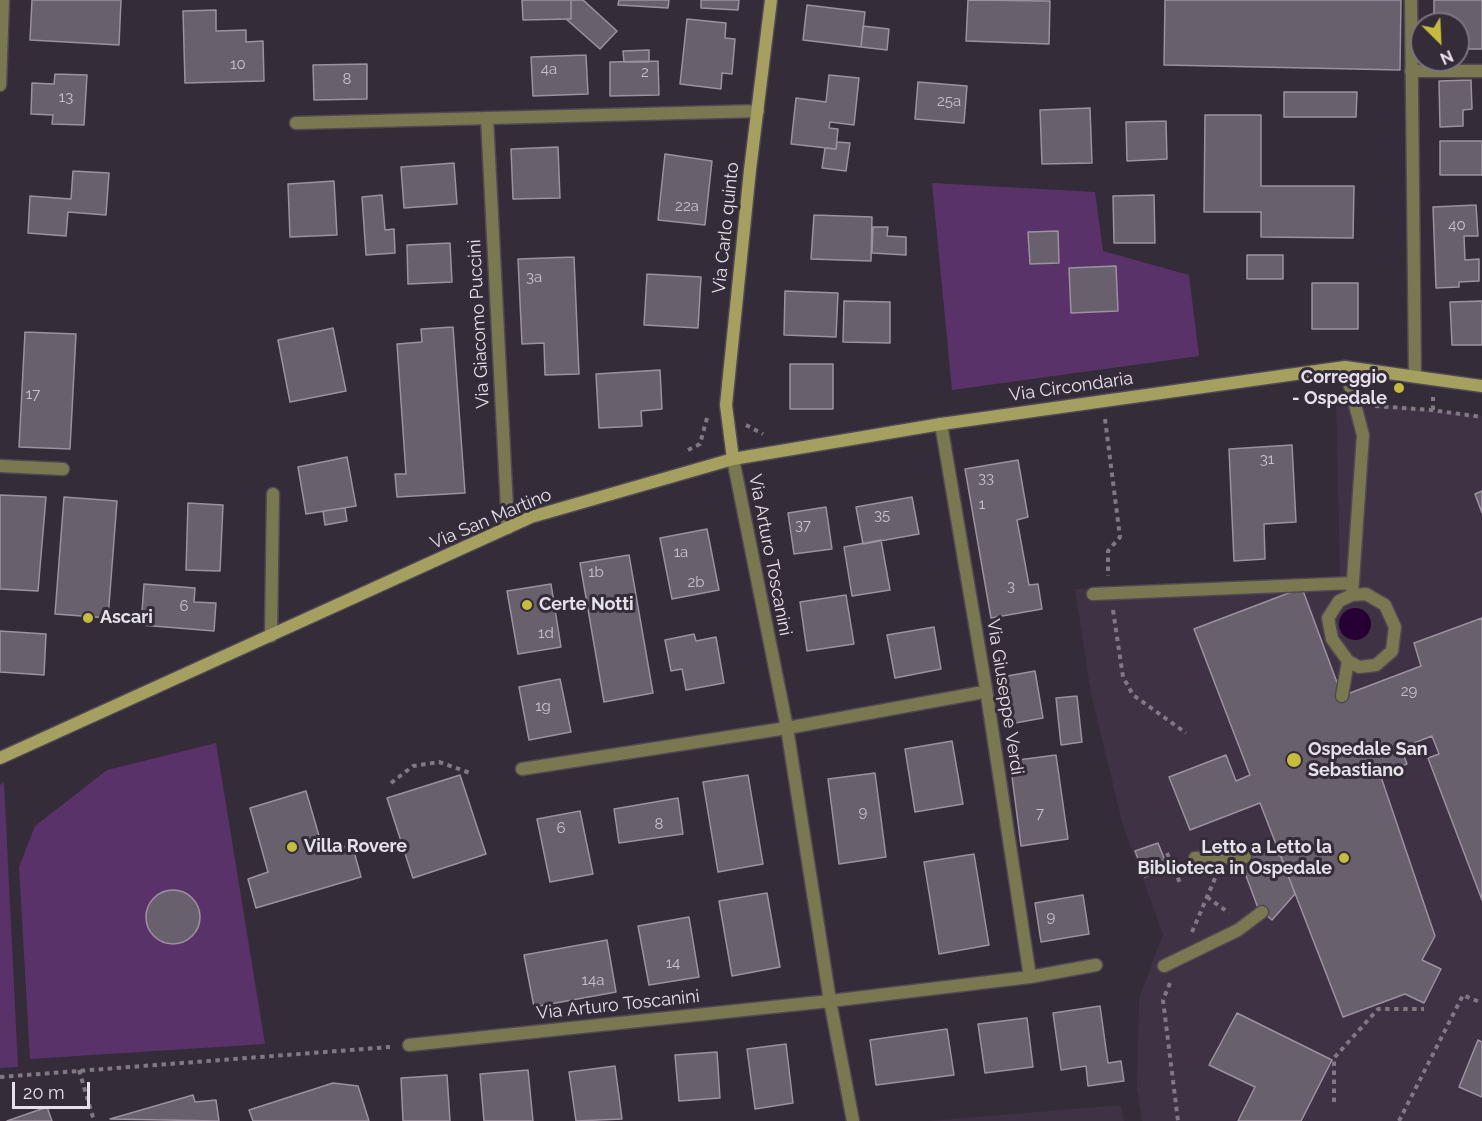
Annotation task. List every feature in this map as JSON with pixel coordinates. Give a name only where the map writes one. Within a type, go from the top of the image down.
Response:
[{"type":"street","points":[[0,85],[3,0]]},
{"type":"street","name":"Via Carlo quinto","points":[[733,459],[725,415],[771,0]]},
{"type":"street","points":[[1411,72],[1415,375]]},
{"type":"street","points":[[296,123],[758,111]]},
{"type":"street","name":"Via Giacomo Puccini","points":[[487,118],[508,528]]},
{"type":"street","points":[[1093,594],[1352,589],[1385,605],[1395,627],[1392,651],[1376,664],[1359,667],[1348,661],[1332,639],[1329,618],[1339,601],[1352,589],[1363,435],[1345,367]]},
{"type":"street","name":"Via Circondaria","points":[[733,459],[940,424],[1345,367],[1482,386]]},
{"type":"street","name":"Via Giuseppe Verdi","points":[[940,424],[986,689],[1030,977]]},
{"type":"street","name":"Via San Martino","points":[[0,758],[531,517],[733,459]]},
{"type":"street","name":"Via Arturo Toscanini","points":[[733,459],[787,728],[830,1001],[853,1121]]},
{"type":"street","points":[[0,466],[63,469]]},
{"type":"street","points":[[271,636],[273,494]]},
{"type":"street","points":[[1342,696],[1348,661]]},
{"type":"street","points":[[522,769],[787,728],[978,693]]},
{"type":"street","points":[[1195,858],[1245,857]]},
{"type":"street","points":[[1164,966],[1238,930],[1262,912]]},
{"type":"street","name":"Via Arturo Toscanini","points":[[409,1045],[830,1001],[1030,977],[1096,965]]},
{"type":"path","points":[[1356,405],[1431,410],[1482,417]]},
{"type":"path","points":[[682,454],[700,444],[707,417]]},
{"type":"path","points":[[391,783],[413,766],[439,762],[470,773]]},
{"type":"path","points":[[1167,853],[1180,883]]},
{"type":"path","points":[[1178,1121],[1163,1000],[1220,867]]},
{"type":"path","points":[[1207,897],[1237,919]]},
{"type":"path","points":[[1399,1121],[1463,995],[1482,1003]]},
{"type":"path","points":[[1334,1102],[1334,1058],[1378,1009],[1424,1009]]},
{"type":"path","points":[[0,1077],[409,1045]]},
{"type":"path","points":[[80,1070],[94,1121]]},
{"type":"shaded area","points":[[932,183],[1095,192],[1103,251],[1189,275],[1199,356],[952,390]]},
{"type":"shaded area","name":"Ospedale San Sebastiano","points":[[1336,399],[1482,416],[1482,1121],[1142,1121],[1137,1089],[1139,998],[1163,934],[1123,826],[1091,694],[1075,589],[1340,577]]},
{"type":"shaded area","points":[[1355,608],[1366,613],[1371,624],[1366,635],[1355,640],[1344,635],[1339,624],[1344,613]]},
{"type":"shaded area","points":[[216,743],[265,1044],[30,1059],[19,867],[35,826],[107,770]]},
{"type":"shaded area","points":[[4,782],[18,1067],[0,1068],[0,785]]},
{"type":"shaded area","points":[[1121,1105],[1124,1121],[929,1121]]},
{"type":"building","points":[[32,0],[121,0],[119,45],[30,40]]},
{"type":"building","points":[[522,0],[571,0],[571,19],[523,20]]},
{"type":"building","points":[[571,0],[583,0],[617,31],[600,49],[566,19],[571,19]]},
{"type":"building","points":[[619,0],[669,0],[668,8],[618,5]]},
{"type":"building","points":[[701,0],[739,0],[738,10],[701,8]]},
{"type":"building","points":[[968,0],[1050,1],[1049,44],[966,41]]},
{"type":"building","points":[[1165,0],[1401,0],[1400,70],[1164,65]]},
{"type":"building","points":[[1434,0],[1482,0],[1482,49],[1470,49],[1470,12],[1434,12]]},
{"type":"building","points":[[807,5],[865,12],[861,47],[803,40]]},
{"type":"building","points":[[216,10],[216,31],[246,30],[246,42],[263,41],[264,81],[185,83],[183,11]]},
{"type":"building","points":[[687,19],[726,23],[725,38],[735,39],[732,74],[722,73],[721,89],[680,84]]},
{"type":"building","points":[[863,26],[889,29],[887,50],[861,47]]},
{"type":"building","points":[[649,50],[649,62],[624,62],[623,51]]},
{"type":"building","points":[[586,55],[588,94],[533,96],[531,57]]},
{"type":"building","points":[[658,61],[659,95],[610,96],[610,62]]},
{"type":"building","points":[[367,64],[367,99],[314,100],[313,65]]},
{"type":"building","points":[[55,74],[87,75],[84,125],[52,124],[53,115],[31,114],[32,83],[54,84]]},
{"type":"building","points":[[829,75],[859,78],[854,125],[830,122],[829,128],[838,129],[836,149],[791,144],[796,98],[826,102]]},
{"type":"building","points":[[1471,80],[1472,109],[1463,110],[1463,126],[1440,127],[1439,81]]},
{"type":"building","points":[[918,82],[967,86],[964,123],[915,119]]},
{"type":"building","points":[[1284,92],[1357,92],[1356,117],[1284,117]]},
{"type":"building","points":[[1090,108],[1092,163],[1042,164],[1040,110]]},
{"type":"building","points":[[1205,115],[1261,115],[1261,186],[1354,186],[1353,238],[1261,237],[1261,212],[1204,212]]},
{"type":"building","points":[[1166,121],[1167,159],[1127,161],[1126,122]]},
{"type":"building","points":[[1440,141],[1482,141],[1482,175],[1440,175]]},
{"type":"building","points":[[837,142],[850,143],[846,171],[822,168],[825,148],[836,149]]},
{"type":"building","points":[[558,147],[560,198],[513,199],[511,149]]},
{"type":"building","points":[[665,154],[712,161],[705,225],[658,220]]},
{"type":"building","points":[[454,163],[457,204],[404,208],[401,167]]},
{"type":"building","points":[[73,171],[109,173],[106,215],[68,212],[66,236],[28,233],[30,196],[71,199]]},
{"type":"building","points":[[334,181],[337,235],[290,237],[288,184]]},
{"type":"building","points":[[382,195],[385,230],[394,229],[395,253],[366,255],[362,197]]},
{"type":"building","points":[[1154,195],[1155,243],[1114,243],[1113,196]]},
{"type":"building","points":[[1476,205],[1478,236],[1464,236],[1465,260],[1479,259],[1479,281],[1459,282],[1459,287],[1436,288],[1433,207]]},
{"type":"building","points":[[814,215],[872,217],[871,261],[811,259]]},
{"type":"building","points":[[873,227],[888,227],[887,236],[906,237],[906,255],[872,253]]},
{"type":"building","points":[[1058,231],[1059,263],[1030,264],[1028,232]]},
{"type":"building","points":[[450,243],[452,282],[408,284],[407,245]]},
{"type":"building","points":[[1247,255],[1283,255],[1283,279],[1247,279]]},
{"type":"building","points":[[574,257],[579,374],[545,375],[544,343],[522,344],[518,259]]},
{"type":"building","points":[[1116,266],[1118,311],[1071,313],[1069,268]]},
{"type":"building","points":[[647,274],[701,277],[698,328],[644,325]]},
{"type":"building","points":[[1312,283],[1358,283],[1358,329],[1312,329]]},
{"type":"building","points":[[785,291],[838,293],[836,337],[784,335]]},
{"type":"building","points":[[844,301],[890,302],[890,343],[843,342]]},
{"type":"building","points":[[1482,301],[1482,345],[1452,345],[1450,302]]},
{"type":"building","points":[[453,327],[465,493],[397,497],[395,474],[406,474],[397,344],[422,342],[421,329]]},
{"type":"building","points":[[333,328],[346,391],[290,402],[278,340]]},
{"type":"building","points":[[25,332],[76,334],[70,449],[19,447]]},
{"type":"building","points":[[790,364],[833,364],[833,409],[790,409]]},
{"type":"building","points":[[660,370],[662,409],[641,411],[642,426],[599,428],[596,374]]},
{"type":"building","points":[[1292,445],[1296,522],[1264,524],[1265,559],[1234,561],[1229,449]]},
{"type":"building","points":[[347,457],[356,506],[306,514],[298,467]]},
{"type":"building","points":[[1018,460],[1028,517],[1017,520],[1029,585],[1038,584],[1042,609],[991,618],[965,469]]},
{"type":"building","points":[[1482,491],[1482,513],[1475,494]]},
{"type":"building","points":[[0,495],[46,497],[38,591],[0,589]]},
{"type":"building","points":[[64,497],[117,501],[108,618],[55,614]]},
{"type":"building","points":[[912,497],[919,534],[863,544],[856,507]]},
{"type":"building","points":[[188,503],[223,505],[220,571],[186,570]]},
{"type":"building","points":[[826,507],[832,549],[794,554],[788,513]]},
{"type":"building","points":[[345,508],[347,521],[325,525],[323,511]]},
{"type":"building","points":[[707,529],[719,590],[672,599],[660,538]]},
{"type":"building","points":[[881,540],[890,590],[852,596],[844,547]]},
{"type":"building","points":[[629,555],[653,693],[604,702],[580,563]]},
{"type":"building","points":[[144,584],[195,588],[194,602],[216,603],[214,631],[141,625]]},
{"type":"building","points":[[551,584],[561,647],[518,654],[507,591]]},
{"type":"building","points":[[1302,588],[1342,696],[1421,666],[1414,643],[1482,618],[1482,900],[1428,758],[1439,754],[1432,736],[1401,748],[1407,764],[1380,774],[1435,936],[1422,960],[1441,969],[1424,1003],[1405,994],[1343,1017],[1260,803],[1190,830],[1169,777],[1226,755],[1236,781],[1250,775],[1194,629]]},
{"type":"building","points":[[846,595],[854,644],[807,651],[800,602]]},
{"type":"building","points":[[934,627],[941,669],[895,678],[887,635]]},
{"type":"building","points":[[0,631],[46,634],[44,675],[0,672]]},
{"type":"building","points":[[694,634],[696,641],[716,637],[724,683],[686,690],[682,669],[671,671],[665,640]]},
{"type":"building","points":[[1035,671],[1043,718],[1004,725],[996,678]]},
{"type":"building","points":[[560,679],[571,732],[529,740],[519,687]]},
{"type":"building","points":[[1077,696],[1082,742],[1061,745],[1056,698]]},
{"type":"building","points":[[952,741],[963,804],[915,812],[905,749]]},
{"type":"building","points":[[1056,755],[1068,839],[1021,846],[1010,761]]},
{"type":"building","points":[[875,773],[886,857],[839,864],[828,779]]},
{"type":"building","points":[[460,775],[486,854],[413,878],[387,798]]},
{"type":"building","points":[[748,775],[763,864],[718,872],[703,782]]},
{"type":"building","name":"Villa Rovere","points":[[306,791],[324,853],[352,844],[361,877],[256,908],[248,879],[268,872],[250,808]]},
{"type":"building","points":[[678,798],[683,834],[619,843],[614,809]]},
{"type":"building","points":[[580,811],[593,874],[550,882],[537,819]]},
{"type":"building","points":[[1158,843],[1168,868],[1145,877],[1135,851]]},
{"type":"building","points":[[1252,851],[1281,856],[1295,894],[1272,920],[1258,908],[1245,873]]},
{"type":"building","points":[[974,854],[989,945],[939,954],[924,862]]},
{"type":"building","points":[[173,890],[183,892],[192,898],[198,907],[200,917],[198,927],[192,936],[183,942],[173,944],[163,942],[154,936],[148,927],[146,917],[148,907],[154,898],[163,892]]},
{"type":"building","points":[[767,893],[780,967],[732,976],[719,901]]},
{"type":"building","points":[[1083,895],[1089,934],[1041,942],[1035,903]]},
{"type":"building","points":[[689,917],[699,977],[649,985],[638,926]]},
{"type":"building","points":[[607,940],[616,992],[534,1007],[524,955]]},
{"type":"building","points":[[1100,1006],[1108,1063],[1121,1061],[1124,1081],[1088,1086],[1086,1066],[1061,1070],[1053,1013]]},
{"type":"building","points":[[1237,1013],[1332,1060],[1301,1121],[1238,1121],[1255,1087],[1209,1065]]},
{"type":"building","points":[[1027,1018],[1033,1067],[985,1073],[978,1024]]},
{"type":"building","points":[[947,1029],[954,1075],[876,1085],[870,1040]]},
{"type":"building","points":[[1478,1040],[1482,1042],[1482,1097],[1459,1087]]},
{"type":"building","points":[[786,1044],[793,1103],[755,1109],[747,1049]]},
{"type":"building","points":[[717,1052],[720,1098],[679,1101],[675,1055]]},
{"type":"building","points":[[615,1066],[622,1119],[576,1121],[569,1072]]},
{"type":"building","points":[[528,1070],[533,1121],[484,1121],[480,1074]]},
{"type":"building","points":[[447,1075],[450,1121],[403,1121],[401,1078]]},
{"type":"building","points":[[333,1083],[358,1086],[369,1121],[253,1121],[249,1110]]},
{"type":"building","points":[[193,1095],[195,1102],[216,1100],[219,1121],[110,1119]]},
{"type":"building","points":[[47,1107],[52,1121],[7,1121]]},
{"type":"place","name":"Correggio - Ospedale","points":[[1399,388]]},
{"type":"place","name":"Certe Notti","points":[[527,605]]},
{"type":"place","name":"Ascari","points":[[88,618]]},
{"type":"place","name":"Ospedale San Sebastiano","points":[[1294,760]]},
{"type":"place","name":"Villa Rovere","points":[[292,847]]},
{"type":"place","name":"Letto a Letto la Biblioteca in Ospedale","points":[[1344,858]]}]
